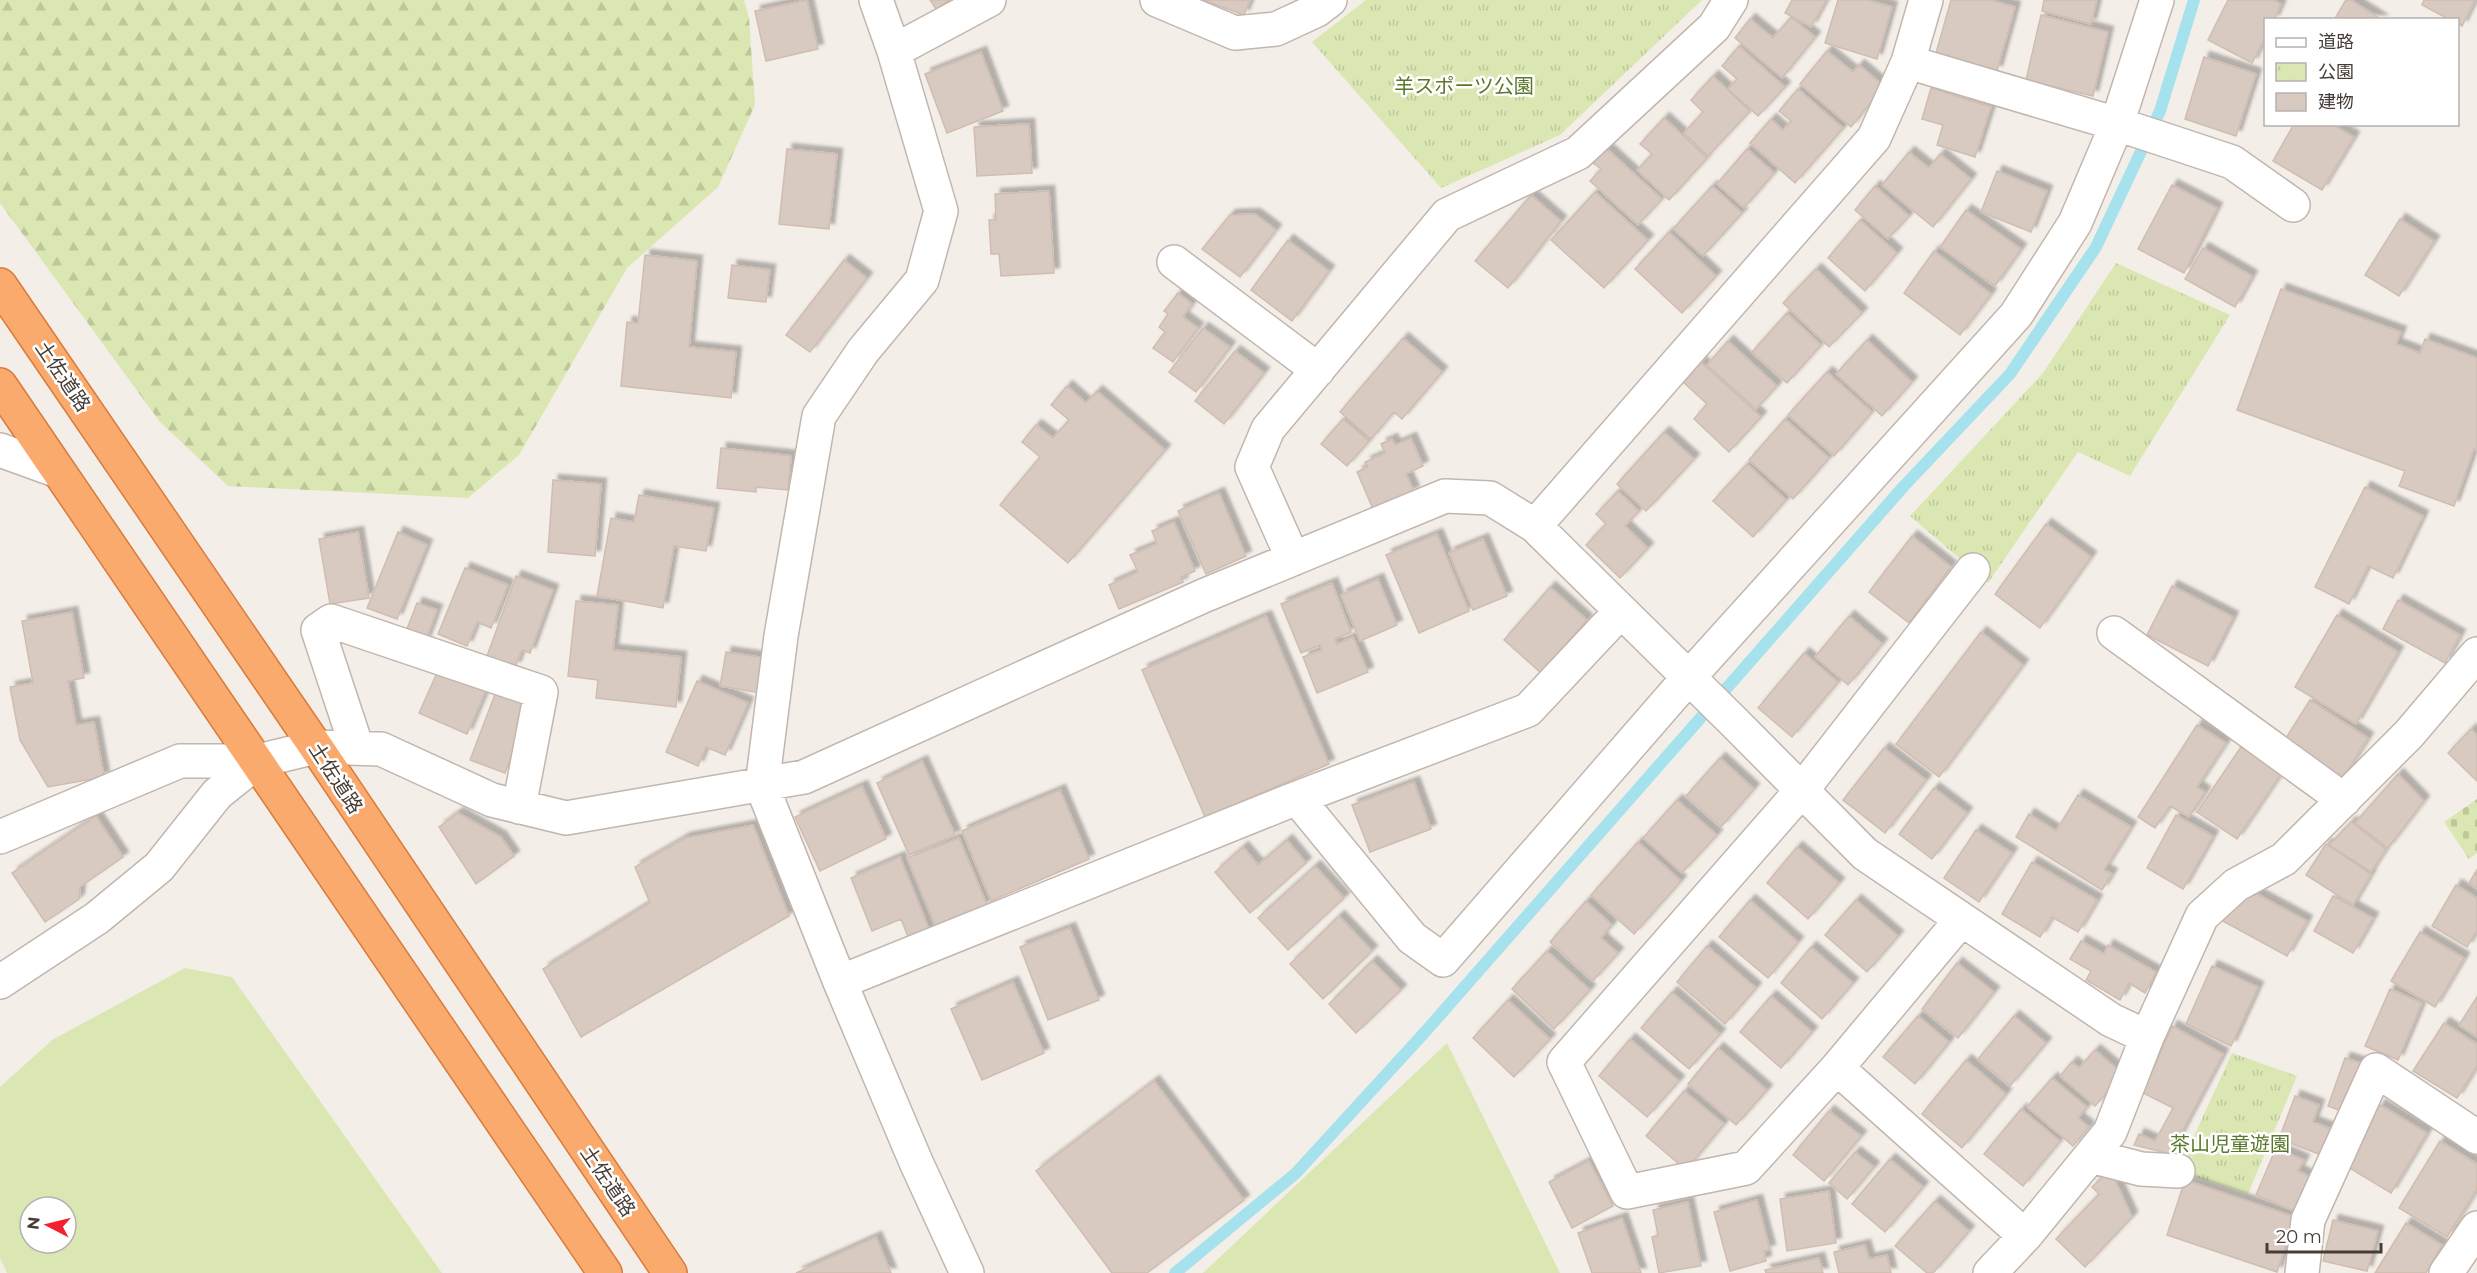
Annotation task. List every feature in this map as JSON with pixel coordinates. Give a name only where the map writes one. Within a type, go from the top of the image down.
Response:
[{"type":"highway","name":"土佐道路","points":[[0,285],[316,747],[670,1273]]},
{"type":"highway","points":[[0,385],[605,1273]]},
{"type":"street","points":[[876,0],[894,51],[941,212],[921,280],[863,351],[819,416],[781,636],[762,786],[840,982],[916,1162],[967,1273]]},
{"type":"street","points":[[894,51],[989,0]]},
{"type":"street","points":[[1157,0],[1235,33],[1276,28],[1317,10],[1330,0]]},
{"type":"street","points":[[1293,559],[1252,467],[1268,429],[1447,215],[1578,153],[1714,27],[1731,0]]},
{"type":"street","points":[[1535,526],[1874,138],[1908,62],[1926,0]]},
{"type":"street","points":[[1297,798],[1412,938],[1443,960],[1689,677],[2016,315],[2075,223],[2117,124],[2157,0]]},
{"type":"street","points":[[1908,62],[2117,124],[2232,162],[2292,205]]},
{"type":"street","points":[[1174,262],[1318,370]]},
{"type":"street","points":[[0,450],[58,471]]},
{"type":"street","points":[[0,837],[180,761],[258,761],[316,747],[381,749],[492,800],[566,818],[804,777],[1203,596],[1445,496],[1490,498],[1535,526],[1865,854],[2111,1020],[2147,1037]]},
{"type":"street","points":[[1961,920],[1837,1068],[1746,1168],[1627,1192],[1564,1062],[1802,790],[1972,570]]},
{"type":"street","points":[[840,982],[1297,798],[1528,710],[1621,611]]},
{"type":"street","points":[[357,748],[318,630],[331,621],[542,692],[519,807]]},
{"type":"street","points":[[2114,633],[2344,800]]},
{"type":"street","points":[[1990,1273],[2025,1236],[2110,1132],[2147,1037],[2202,916],[2236,885],[2284,859],[2409,734],[2477,654]]},
{"type":"street","points":[[0,982],[98,918],[159,867],[217,794],[258,761]]},
{"type":"street","points":[[1837,1068],[2025,1236]]},
{"type":"street","points":[[2302,1273],[2308,1220],[2376,1070],[2477,1137]]},
{"type":"street","points":[[2091,1156],[2141,1169],[2178,1171]]},
{"type":"street","points":[[2446,1273],[2477,1228]]},
{"type":"green space","points":[[0,0],[744,0],[749,18],[755,105],[718,187],[627,268],[519,455],[468,498],[228,486],[160,422],[0,203]]},
{"type":"green space","name":"羊スポーツ公園","points":[[1366,0],[1702,0],[1560,135],[1441,188],[1312,42]]},
{"type":"green space","points":[[2116,263],[2230,315],[2130,476],[2078,452],[1988,583],[1910,516],[2043,373]]},
{"type":"green space","points":[[2477,799],[2477,853],[2469,859],[2444,822]]},
{"type":"green space","points":[[185,968],[232,977],[442,1273],[7,1273],[0,1258],[0,1087],[52,1040]]},
{"type":"green space","points":[[1447,1043],[1560,1273],[1203,1273]]},
{"type":"green space","name":"茶山児童遊園","points":[[2232,1053],[2297,1076],[2248,1194],[2178,1171]]},
{"type":"building","points":[[807,0],[818,49],[766,61],[755,11]]},
{"type":"building","points":[[930,0],[950,0],[936,9]]},
{"type":"building","points":[[1203,0],[1250,0],[1244,15]]},
{"type":"building","points":[[1792,0],[1826,0],[1811,27],[1785,13]]},
{"type":"building","points":[[1838,0],[1867,0],[1892,7],[1877,59],[1825,43]]},
{"type":"building","points":[[1951,0],[1990,0],[2015,7],[1997,71],[1936,53]]},
{"type":"building","points":[[2044,0],[2097,0],[2091,24],[2042,11]]},
{"type":"building","points":[[2228,0],[2273,0],[2281,4],[2275,18],[2264,18],[2264,40],[2252,63],[2208,40]]},
{"type":"building","points":[[2346,0],[2351,0],[2379,18],[2335,18]]},
{"type":"building","points":[[2424,0],[2475,0],[2462,26],[2459,24],[2459,18],[2446,18],[2422,5]]},
{"type":"building","points":[[2041,15],[2108,32],[2093,96],[2026,80]]},
{"type":"building","points":[[1791,17],[1815,37],[1782,78],[1735,38],[1750,19],[1773,38]]},
{"type":"building","points":[[1739,46],[1785,87],[1758,116],[1728,89],[1737,79],[1722,66]]},
{"type":"building","points":[[1827,51],[1853,72],[1859,65],[1884,86],[1851,127],[1800,84]]},
{"type":"building","points":[[981,52],[1003,111],[947,133],[925,74]]},
{"type":"building","points":[[2204,57],[2256,74],[2236,136],[2185,119]]},
{"type":"building","points":[[1713,76],[1750,111],[1708,156],[1684,133],[1703,112],[1691,100]]},
{"type":"building","points":[[1931,88],[1991,107],[1975,157],[1937,145],[1943,125],[1922,119]]},
{"type":"building","points":[[1798,89],[1843,128],[1795,183],[1750,143],[1771,119],[1783,130],[1791,121],[1779,111]]},
{"type":"building","points":[[1664,118],[1707,158],[1669,200],[1637,170],[1652,154],[1640,144]]},
{"type":"building","points":[[1029,124],[1032,173],[977,176],[974,127]]},
{"type":"building","points":[[2293,126],[2335,126],[2354,137],[2322,190],[2273,161]]},
{"type":"building","points":[[1606,148],[1662,199],[1638,225],[1590,181],[1601,169],[1593,163]]},
{"type":"building","points":[[787,149],[837,154],[829,229],[779,224]]},
{"type":"building","points":[[1747,149],[1774,173],[1744,208],[1717,184]]},
{"type":"building","points":[[1909,152],[1929,168],[1940,154],[1971,179],[1933,227],[1882,185]]},
{"type":"building","points":[[1997,171],[2047,191],[2031,232],[1981,212]]},
{"type":"building","points":[[2172,185],[2217,208],[2184,273],[2138,249]]},
{"type":"building","points":[[1712,186],[1742,213],[1703,256],[1673,229]]},
{"type":"building","points":[[1875,186],[1909,216],[1888,239],[1855,210]]},
{"type":"building","points":[[1049,191],[1054,273],[1001,276],[999,254],[991,254],[989,220],[996,220],[995,194]]},
{"type":"building","points":[[1595,192],[1648,240],[1604,288],[1551,240]]},
{"type":"building","points":[[1531,195],[1561,221],[1508,288],[1475,261]]},
{"type":"building","points":[[1966,210],[2021,249],[1995,286],[1940,247]]},
{"type":"building","points":[[1255,214],[1276,230],[1240,277],[1202,249],[1230,215]]},
{"type":"building","points":[[2400,219],[2434,241],[2399,296],[2365,275]]},
{"type":"building","points":[[1860,220],[1897,253],[1865,291],[1828,258]]},
{"type":"building","points":[[1669,232],[1716,276],[1682,313],[1635,269]]},
{"type":"building","points":[[1288,240],[1329,271],[1292,321],[1251,290]]},
{"type":"building","points":[[2203,248],[2252,276],[2235,307],[2185,279]]},
{"type":"building","points":[[1934,251],[1991,294],[1960,335],[1904,293]]},
{"type":"building","points":[[645,255],[697,261],[689,347],[736,352],[731,398],[621,386],[627,322],[638,323]]},
{"type":"building","points":[[844,260],[867,278],[810,352],[786,335]]},
{"type":"building","points":[[732,265],[770,270],[766,302],[728,298]]},
{"type":"building","points":[[1816,269],[1862,313],[1829,347],[1783,303]]},
{"type":"building","points":[[2281,289],[2401,332],[2396,344],[2420,353],[2425,339],[2477,358],[2477,450],[2474,449],[2454,506],[2399,486],[2405,471],[2237,410]]},
{"type":"building","points":[[1178,293],[1192,304],[1183,317],[1198,328],[1173,362],[1153,348],[1165,332],[1159,327],[1168,314],[1164,311]]},
{"type":"building","points":[[1787,313],[1821,345],[1787,383],[1752,352]]},
{"type":"building","points":[[1203,328],[1230,347],[1196,392],[1169,372]]},
{"type":"building","points":[[1403,338],[1442,372],[1402,419],[1394,412],[1371,439],[1340,412]]},
{"type":"building","points":[[1867,340],[1912,382],[1882,416],[1836,374]]},
{"type":"building","points":[[1728,341],[1777,386],[1756,409],[1707,365]]},
{"type":"building","points":[[1235,351],[1264,373],[1224,424],[1195,401]]},
{"type":"building","points":[[1701,362],[1761,417],[1729,452],[1694,419],[1707,404],[1683,382]]},
{"type":"building","points":[[1827,372],[1872,412],[1834,456],[1788,415]]},
{"type":"building","points":[[1067,386],[1086,403],[1097,391],[1165,450],[1068,563],[1000,505],[1040,457],[1022,442],[1036,425],[1053,438],[1069,420],[1051,405]]},
{"type":"building","points":[[1343,419],[1369,441],[1347,466],[1321,444]]},
{"type":"building","points":[[1785,419],[1829,458],[1793,499],[1749,460]]},
{"type":"building","points":[[1664,432],[1694,459],[1646,511],[1617,484]]},
{"type":"building","points":[[1411,438],[1423,466],[1406,474],[1414,491],[1373,509],[1357,472],[1368,467],[1365,462],[1385,453],[1381,444],[1392,439],[1395,445]]},
{"type":"building","points":[[721,448],[791,456],[788,490],[756,487],[756,492],[717,488]]},
{"type":"building","points":[[1747,464],[1786,500],[1753,537],[1713,501]]},
{"type":"building","points":[[553,480],[601,484],[595,556],[548,552]]},
{"type":"building","points":[[2365,487],[2423,516],[2393,578],[2368,566],[2349,604],[2315,587]]},
{"type":"building","points":[[1618,491],[1639,511],[1625,526],[1648,548],[1620,578],[1586,545],[1606,524],[1596,514]]},
{"type":"building","points":[[1219,493],[1246,556],[1206,574],[1178,511]]},
{"type":"building","points":[[639,495],[714,508],[706,551],[674,546],[663,608],[597,596],[611,518],[634,522]]},
{"type":"building","points":[[1174,522],[1195,571],[1181,577],[1183,582],[1119,609],[1109,585],[1138,572],[1130,555],[1157,544],[1152,531]]},
{"type":"building","points":[[2046,524],[2091,557],[2040,628],[1995,594]]},
{"type":"building","points":[[358,532],[369,598],[330,604],[319,539]]},
{"type":"building","points":[[398,532],[427,545],[397,619],[367,608]]},
{"type":"building","points":[[1437,534],[1469,611],[1419,633],[1386,555]]},
{"type":"building","points":[[1912,536],[1951,567],[1909,623],[1869,592]]},
{"type":"building","points":[[1483,539],[1507,596],[1473,610],[1449,553]]},
{"type":"building","points":[[465,568],[508,585],[491,628],[477,622],[467,646],[438,634]]},
{"type":"building","points":[[516,576],[553,590],[530,653],[522,650],[515,667],[487,656]]},
{"type":"building","points":[[1378,579],[1397,625],[1360,641],[1341,595]]},
{"type":"building","points":[[1332,583],[1351,632],[1335,639],[1337,644],[1353,637],[1368,672],[1317,693],[1303,657],[1322,650],[1320,645],[1301,653],[1281,604]]},
{"type":"building","points":[[2172,586],[2233,617],[2208,666],[2147,635]]},
{"type":"building","points":[[1550,587],[1587,620],[1541,673],[1504,640]]},
{"type":"building","points":[[2398,600],[2460,635],[2445,663],[2383,629]]},
{"type":"building","points":[[576,601],[618,605],[613,650],[681,657],[676,707],[596,698],[598,680],[568,676]]},
{"type":"building","points":[[417,603],[437,610],[425,642],[405,634]]},
{"type":"building","points":[[72,612],[84,678],[68,681],[76,725],[94,722],[104,777],[48,787],[20,740],[10,687],[33,683],[22,621]]},
{"type":"building","points":[[2337,615],[2398,652],[2356,724],[2295,687]]},
{"type":"building","points":[[1266,616],[1329,764],[1205,817],[1142,670]]},
{"type":"building","points":[[1849,616],[1882,644],[1848,685],[1815,657]]},
{"type":"building","points":[[1981,632],[2023,665],[1939,777],[1896,744]]},
{"type":"building","points":[[726,652],[765,658],[760,693],[720,686]]},
{"type":"building","points":[[1804,653],[1838,682],[1792,737],[1758,708]]},
{"type":"building","points":[[441,664],[488,685],[467,734],[419,713]]},
{"type":"building","points":[[697,681],[748,703],[725,755],[706,747],[698,766],[666,752]]},
{"type":"building","points":[[497,689],[531,702],[505,773],[470,760]]},
{"type":"building","points":[[2310,700],[2368,738],[2340,783],[2281,746]]},
{"type":"building","points":[[2197,725],[2226,743],[2197,787],[2205,792],[2189,817],[2170,806],[2155,828],[2138,817]]},
{"type":"building","points":[[2471,729],[2477,735],[2477,781],[2448,753]]},
{"type":"building","points":[[2241,747],[2281,774],[2237,839],[2197,812]]},
{"type":"building","points":[[1884,748],[1926,780],[1885,833],[1843,800]]},
{"type":"building","points":[[1720,758],[1754,789],[1721,827],[1686,796]]},
{"type":"building","points":[[922,761],[955,835],[909,855],[877,783]]},
{"type":"building","points":[[2398,774],[2424,801],[2388,848],[2355,823]]},
{"type":"building","points":[[1414,782],[1431,829],[1370,852],[1352,805]]},
{"type":"building","points":[[862,786],[886,839],[820,871],[795,817]]},
{"type":"building","points":[[1934,788],[1967,813],[1932,859],[1899,834]]},
{"type":"building","points":[[1060,790],[1089,859],[991,901],[962,831]]},
{"type":"building","points":[[2078,795],[2131,827],[2104,870],[2112,874],[2102,890],[2016,837],[2029,814],[2056,831]]},
{"type":"building","points":[[1677,800],[1717,835],[1682,873],[1643,838]]},
{"type":"building","points":[[458,813],[501,837],[514,856],[476,884],[439,827]]},
{"type":"building","points":[[2176,815],[2213,836],[2183,889],[2147,868]]},
{"type":"building","points":[[96,816],[123,857],[80,887],[79,899],[45,922],[12,873]]},
{"type":"building","points":[[2351,822],[2386,849],[2371,872],[2329,845]]},
{"type":"building","points":[[753,825],[789,916],[581,1037],[543,969],[650,903],[635,867],[685,838]]},
{"type":"building","points":[[1976,830],[2012,853],[1979,902],[1944,878]]},
{"type":"building","points":[[959,838],[987,905],[935,925],[907,858]]},
{"type":"building","points":[[1287,840],[1306,863],[1250,913],[1215,872],[1243,847],[1258,865]]},
{"type":"building","points":[[1638,842],[1681,881],[1634,934],[1591,895]]},
{"type":"building","points":[[2326,844],[2371,874],[2353,905],[2306,875]]},
{"type":"building","points":[[1797,847],[1839,883],[1808,919],[1767,883]]},
{"type":"building","points":[[900,857],[931,934],[910,942],[901,919],[872,931],[851,878]]},
{"type":"building","points":[[2032,862],[2097,900],[2078,932],[2052,917],[2040,937],[2002,914]]},
{"type":"building","points":[[1315,866],[1344,898],[1288,950],[1258,918]]},
{"type":"building","points":[[2477,870],[2477,888],[2469,883]]},
{"type":"building","points":[[2456,885],[2477,898],[2477,930],[2467,947],[2432,926]]},
{"type":"building","points":[[2257,894],[2307,921],[2287,956],[2221,920],[2241,900]]},
{"type":"building","points":[[2333,896],[2373,918],[2353,953],[2314,931]]},
{"type":"building","points":[[1750,900],[1798,942],[1768,978],[1719,937]]},
{"type":"building","points":[[1856,900],[1898,936],[1867,972],[1825,935]]},
{"type":"building","points":[[1586,901],[1612,925],[1601,938],[1618,953],[1593,981],[1550,942]]},
{"type":"building","points":[[1339,916],[1372,951],[1323,999],[1290,964]]},
{"type":"building","points":[[1070,928],[1099,1000],[1048,1020],[1020,947]]},
{"type":"building","points":[[2420,932],[2464,958],[2435,1007],[2391,981]]},
{"type":"building","points":[[2081,941],[2104,954],[2108,945],[2156,972],[2145,993],[2129,983],[2120,1000],[2086,980],[2091,971],[2070,959]]},
{"type":"building","points":[[1707,946],[1756,988],[1725,1024],[1677,982]]},
{"type":"building","points":[[1811,947],[1853,983],[1822,1019],[1781,983]]},
{"type":"building","points":[[1547,951],[1590,990],[1554,1029],[1512,989]]},
{"type":"building","points":[[1372,961],[1401,990],[1356,1033],[1329,1004]]},
{"type":"building","points":[[1957,963],[1994,992],[1958,1038],[1922,1009]]},
{"type":"building","points":[[2212,966],[2258,987],[2231,1046],[2186,1024]]},
{"type":"building","points":[[1013,982],[1044,1053],[982,1080],[951,1009]]},
{"type":"building","points":[[2390,989],[2422,1003],[2398,1060],[2365,1046]]},
{"type":"building","points":[[1672,992],[1720,1034],[1689,1069],[1641,1028]]},
{"type":"building","points":[[1771,996],[1812,1032],[1781,1068],[1740,1032]]},
{"type":"building","points":[[2477,997],[2477,1037],[2459,1025]]},
{"type":"building","points":[[1508,1000],[1550,1039],[1514,1077],[1473,1038]]},
{"type":"building","points":[[1918,1016],[1949,1042],[1915,1084],[1883,1057]]},
{"type":"building","points":[[2014,1016],[2046,1043],[2010,1086],[1978,1059]]},
{"type":"building","points":[[2444,1023],[2477,1044],[2477,1066],[2457,1098],[2413,1071]]},
{"type":"building","points":[[2172,1026],[2223,1054],[2170,1154],[2134,1145],[2139,1134],[2155,1141],[2173,1108],[2143,1093]]},
{"type":"building","points":[[1630,1039],[1679,1081],[1647,1117],[1599,1076]]},
{"type":"building","points":[[1718,1048],[1767,1090],[1736,1125],[1688,1084]]},
{"type":"building","points":[[2095,1050],[2123,1074],[2095,1106],[2060,1076],[2072,1062],[2079,1068]]},
{"type":"building","points":[[2345,1058],[2364,1064],[2347,1113],[2328,1106]]},
{"type":"building","points":[[1966,1060],[2006,1094],[1962,1148],[1922,1114]]},
{"type":"building","points":[[2052,1078],[2087,1107],[2078,1118],[2089,1127],[2073,1146],[2027,1107]]},
{"type":"building","points":[[1154,1081],[1244,1200],[1147,1273],[1112,1273],[1036,1171]]},
{"type":"building","points":[[1684,1091],[1724,1124],[1686,1170],[1646,1136]]},
{"type":"building","points":[[2295,1096],[2319,1105],[2313,1122],[2334,1130],[2324,1156],[2279,1139]]},
{"type":"building","points":[[2380,1105],[2427,1133],[2391,1193],[2343,1164]]},
{"type":"building","points":[[2021,1109],[2060,1141],[2023,1186],[1984,1154]]},
{"type":"building","points":[[1829,1111],[1861,1136],[1824,1181],[1793,1155]]},
{"type":"building","points":[[2440,1141],[2477,1164],[2477,1189],[2447,1237],[2399,1208]]},
{"type":"building","points":[[2276,1148],[2304,1160],[2298,1171],[2313,1178],[2299,1213],[2256,1195]]},
{"type":"building","points":[[1855,1152],[1874,1167],[1847,1199],[1829,1183]]},
{"type":"building","points":[[1890,1159],[1923,1187],[1885,1232],[1852,1204]]},
{"type":"building","points":[[1589,1161],[1613,1206],[1572,1228],[1549,1182]]},
{"type":"building","points":[[2110,1169],[2132,1217],[2085,1267],[2056,1239],[2099,1194],[2092,1187]]},
{"type":"building","points":[[2185,1180],[2295,1217],[2277,1272],[2167,1235]]},
{"type":"building","points":[[1829,1191],[1836,1243],[1787,1251],[1780,1199]]},
{"type":"building","points":[[1757,1200],[1770,1250],[1764,1251],[1766,1261],[1730,1271],[1714,1212]]},
{"type":"building","points":[[1935,1201],[1969,1231],[1933,1273],[1927,1273],[1895,1246]]},
{"type":"building","points":[[1688,1202],[1701,1266],[1659,1273],[1652,1237],[1658,1235],[1653,1210]]},
{"type":"building","points":[[1622,1218],[1641,1273],[1592,1273],[1578,1233]]},
{"type":"building","points":[[2333,1220],[2378,1231],[2367,1271],[2323,1261]]},
{"type":"building","points":[[2406,1223],[2442,1245],[2426,1273],[2375,1273]]},
{"type":"building","points":[[876,1237],[891,1273],[796,1273]]},
{"type":"building","points":[[1865,1245],[1869,1259],[1887,1255],[1891,1273],[1839,1273],[1834,1252]]},
{"type":"building","points":[[1819,1258],[1823,1273],[1766,1273],[1765,1270]]},
{"type":"waterway","points":[[1175,1273],[1296,1173],[1425,1032],[1904,486],[2010,374],[2096,247],[2160,111],[2194,0]]}]
